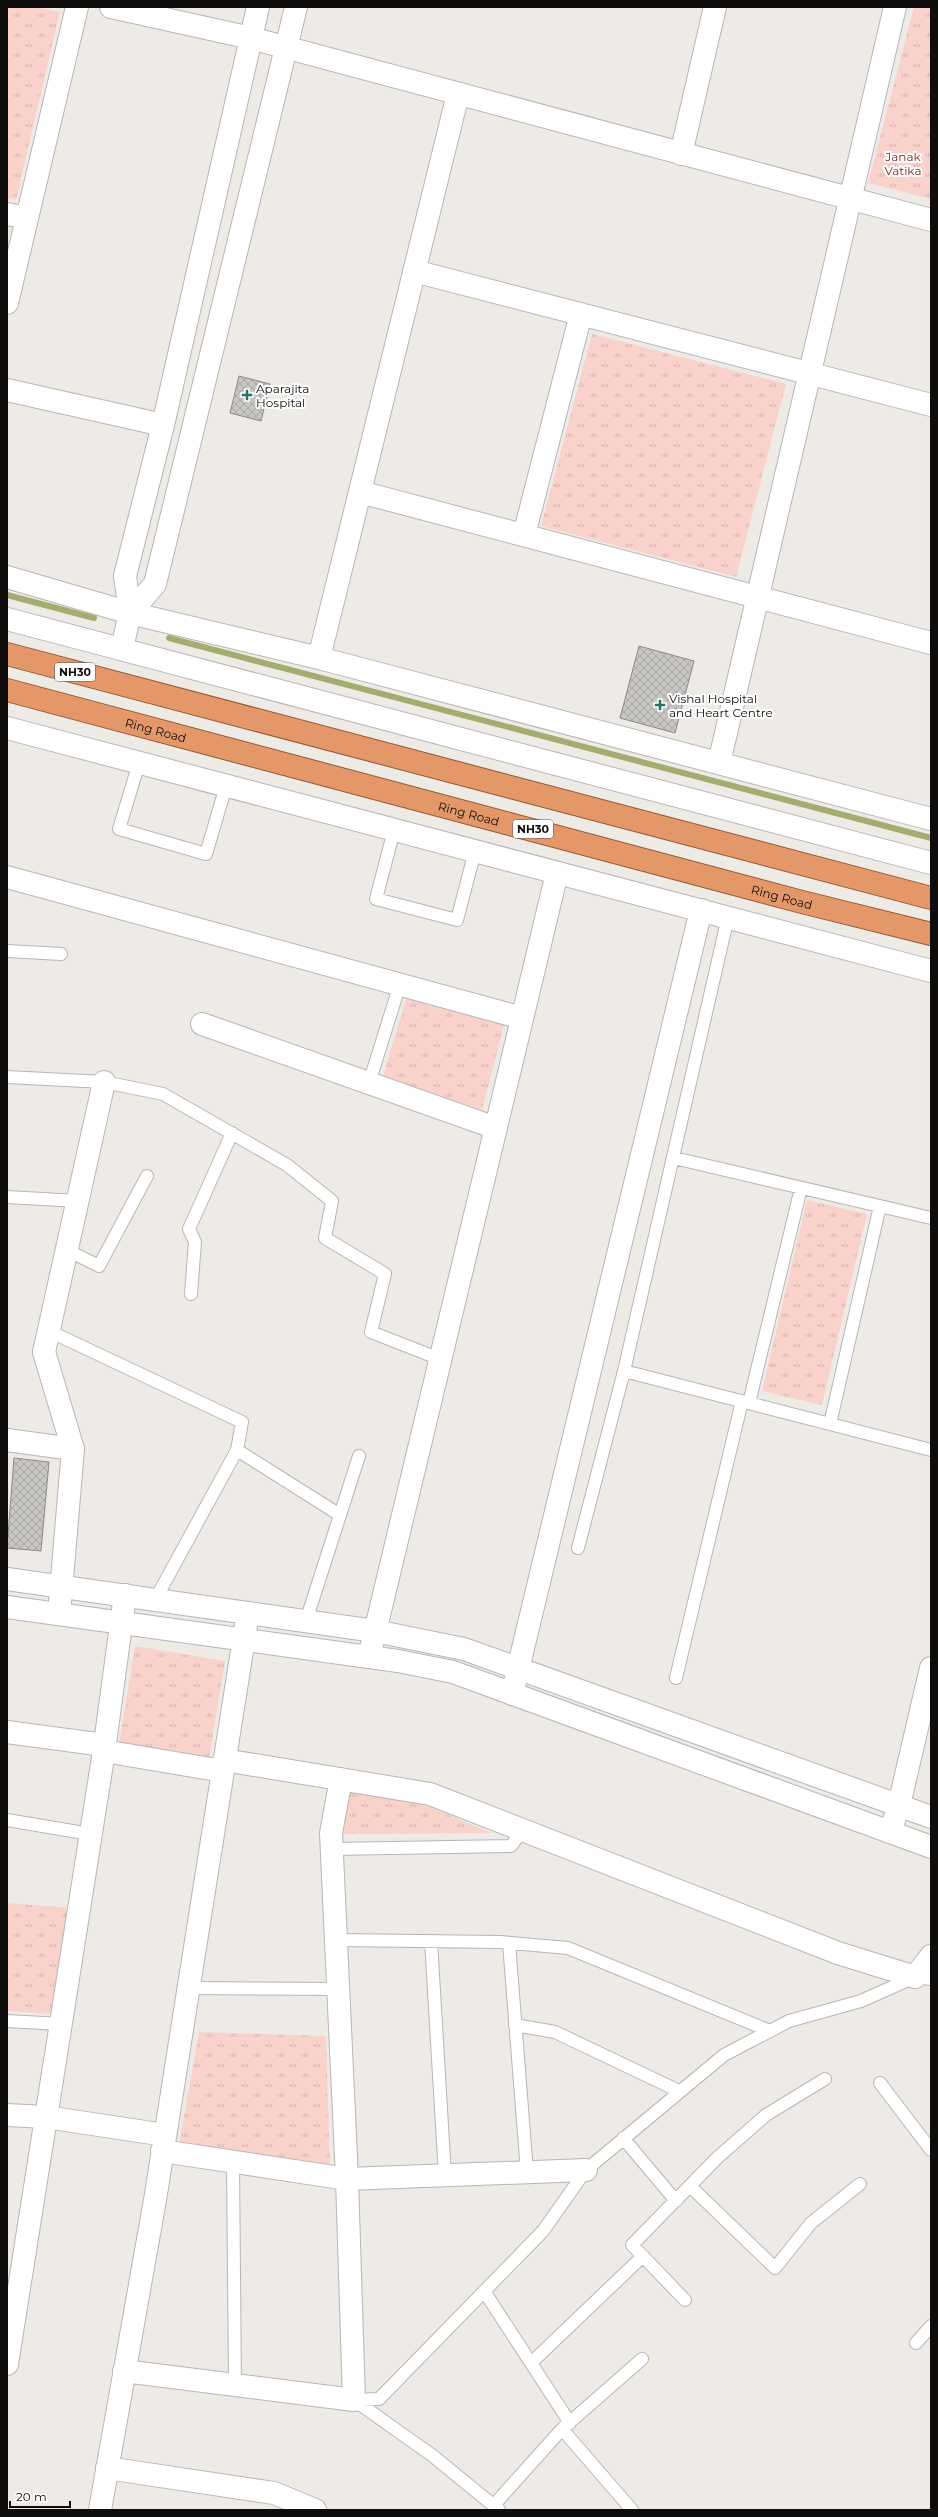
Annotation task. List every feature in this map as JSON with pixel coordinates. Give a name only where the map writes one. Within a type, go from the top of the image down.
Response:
[{"type":"highway","name":"NH30","points":[[7,654],[931,898]]},
{"type":"highway","name":"Ring Road","points":[[7,690],[135,725],[417,798],[802,902],[931,934]]},
{"type":"street","points":[[7,303],[17,216],[77,7]]},
{"type":"street","points":[[111,7],[251,38],[931,220]]},
{"type":"street","points":[[122,648],[130,613],[125,576],[163,425],[258,7]]},
{"type":"street","points":[[130,613],[155,584],[296,7]]},
{"type":"street","points":[[681,154],[714,7]]},
{"type":"street","points":[[720,763],[895,7]]},
{"type":"street","points":[[319,658],[458,94]]},
{"type":"street","points":[[414,271],[931,405]]},
{"type":"street","points":[[524,535],[581,314]]},
{"type":"street","points":[[7,390],[163,425]]},
{"type":"street","points":[[360,492],[931,642]]},
{"type":"street","points":[[7,577],[130,613],[319,658],[931,819]]},
{"type":"street","points":[[7,619],[122,648],[931,863]]},
{"type":"street","points":[[7,728],[931,971]]},
{"type":"street","points":[[369,1657],[558,873]]},
{"type":"street","points":[[7,877],[522,1018]]},
{"type":"street","points":[[512,1694],[701,910]]},
{"type":"street","points":[[202,1024],[496,1128]]},
{"type":"street","points":[[59,1614],[73,1449],[44,1352],[104,1082]]},
{"type":"street","points":[[7,1440],[73,1449]]},
{"type":"street","points":[[7,1579],[375,1631],[464,1649],[931,1817]]},
{"type":"street","points":[[7,2364],[104,1748],[125,1595]]},
{"type":"street","points":[[7,1607],[369,1657],[453,1672],[931,1847]]},
{"type":"street","points":[[100,2510],[164,2143],[248,1613]]},
{"type":"street","points":[[890,1832],[899,1805],[931,1668]]},
{"type":"street","points":[[7,1732],[104,1748],[224,1765],[340,1779],[430,1794],[838,1952],[923,1978],[931,1956]]},
{"type":"street","points":[[124,2371],[354,2400],[347,2179],[331,1833],[340,1779]]},
{"type":"street","points":[[7,2115],[46,2117],[164,2143],[233,2162],[347,2179],[586,2170]]},
{"type":"street","points":[[107,2468],[274,2493],[315,2510]]},
{"type":"lane","points":[[139,763],[119,829],[206,854],[226,786]]},
{"type":"lane","points":[[394,830],[376,899],[457,920],[475,851]]},
{"type":"lane","points":[[578,1548],[624,1371],[728,917]]},
{"type":"lane","points":[[7,951],[61,954]]},
{"type":"lane","points":[[370,1084],[400,984]]},
{"type":"lane","points":[[7,1077],[104,1082],[163,1094],[286,1165],[332,1201],[325,1238],[385,1274],[371,1332],[440,1359]]},
{"type":"lane","points":[[191,1294],[195,1242],[189,1229],[232,1133]]},
{"type":"lane","points":[[674,1158],[931,1218]]},
{"type":"lane","points":[[67,1250],[99,1266],[148,1176]]},
{"type":"lane","points":[[676,1678],[801,1188]]},
{"type":"lane","points":[[7,1197],[78,1201]]},
{"type":"lane","points":[[830,1424],[880,1206]]},
{"type":"lane","points":[[49,1332],[242,1422],[237,1450],[155,1600]]},
{"type":"lane","points":[[624,1371],[931,1450]]},
{"type":"lane","points":[[237,1450],[340,1515]]},
{"type":"lane","points":[[306,1621],[359,1456]]},
{"type":"lane","points":[[7,1820],[90,1834]]},
{"type":"lane","points":[[332,1849],[511,1846],[523,1830]]},
{"type":"lane","points":[[336,1940],[509,1943],[568,1948],[770,2031]]},
{"type":"lane","points":[[431,1941],[445,2176]]},
{"type":"lane","points":[[509,1943],[527,2172]]},
{"type":"lane","points":[[354,2400],[379,2399],[542,2231],[586,2170],[724,2055],[789,2021],[861,2001],[923,1978]]},
{"type":"lane","points":[[188,1988],[338,1989]]},
{"type":"lane","points":[[7,2021],[61,2024]]},
{"type":"lane","points":[[515,2025],[555,2032],[679,2091]]},
{"type":"lane","points":[[685,2300],[632,2245],[717,2158],[766,2115],[825,2079]]},
{"type":"lane","points":[[880,2083],[931,2150]]},
{"type":"lane","points":[[623,2138],[676,2200]]},
{"type":"lane","points":[[233,2162],[235,2385]]},
{"type":"lane","points":[[690,2186],[775,2268],[811,2223],[860,2184]]},
{"type":"lane","points":[[531,2363],[643,2256]]},
{"type":"lane","points":[[484,2291],[531,2363],[566,2426],[632,2510]]},
{"type":"lane","points":[[916,2343],[931,2326]]},
{"type":"lane","points":[[354,2400],[433,2456],[496,2508],[566,2426],[642,2359]]},
{"type":"green space","points":[[7,7],[37,7],[60,12],[16,200],[7,198]]},
{"type":"green space","name":"Janak Vatika","points":[[914,7],[931,7],[931,199],[868,183]]},
{"type":"green space","points":[[592,334],[786,384],[736,577],[541,526]]},
{"type":"green space","points":[[407,996],[505,1022],[482,1110],[383,1076]]},
{"type":"green space","points":[[807,1200],[867,1214],[822,1405],[762,1391]]},
{"type":"green space","points":[[135,1646],[225,1661],[208,1764],[118,1750]]},
{"type":"green space","points":[[350,1790],[415,1801],[492,1833],[341,1834]]},
{"type":"green space","points":[[7,1903],[70,1908],[52,2014],[7,2011]]},
{"type":"green space","points":[[199,2032],[326,2036],[330,2167],[179,2145]]},
{"type":"building","points":[[239,376],[270,384],[261,421],[230,413]]},
{"type":"building","points":[[639,646],[694,661],[675,733],[620,718]]},
{"type":"building","points":[[14,1458],[49,1462],[41,1551],[7,1548]]},
{"type":"waterway","points":[[7,595],[94,618]]},
{"type":"waterway","points":[[169,638],[931,838]]},
{"type":"place","name":"Aparajita Hospital","points":[[247,395]]},
{"type":"place","name":"Vishal Hospital and Heart Centre","points":[[660,705]]}]
